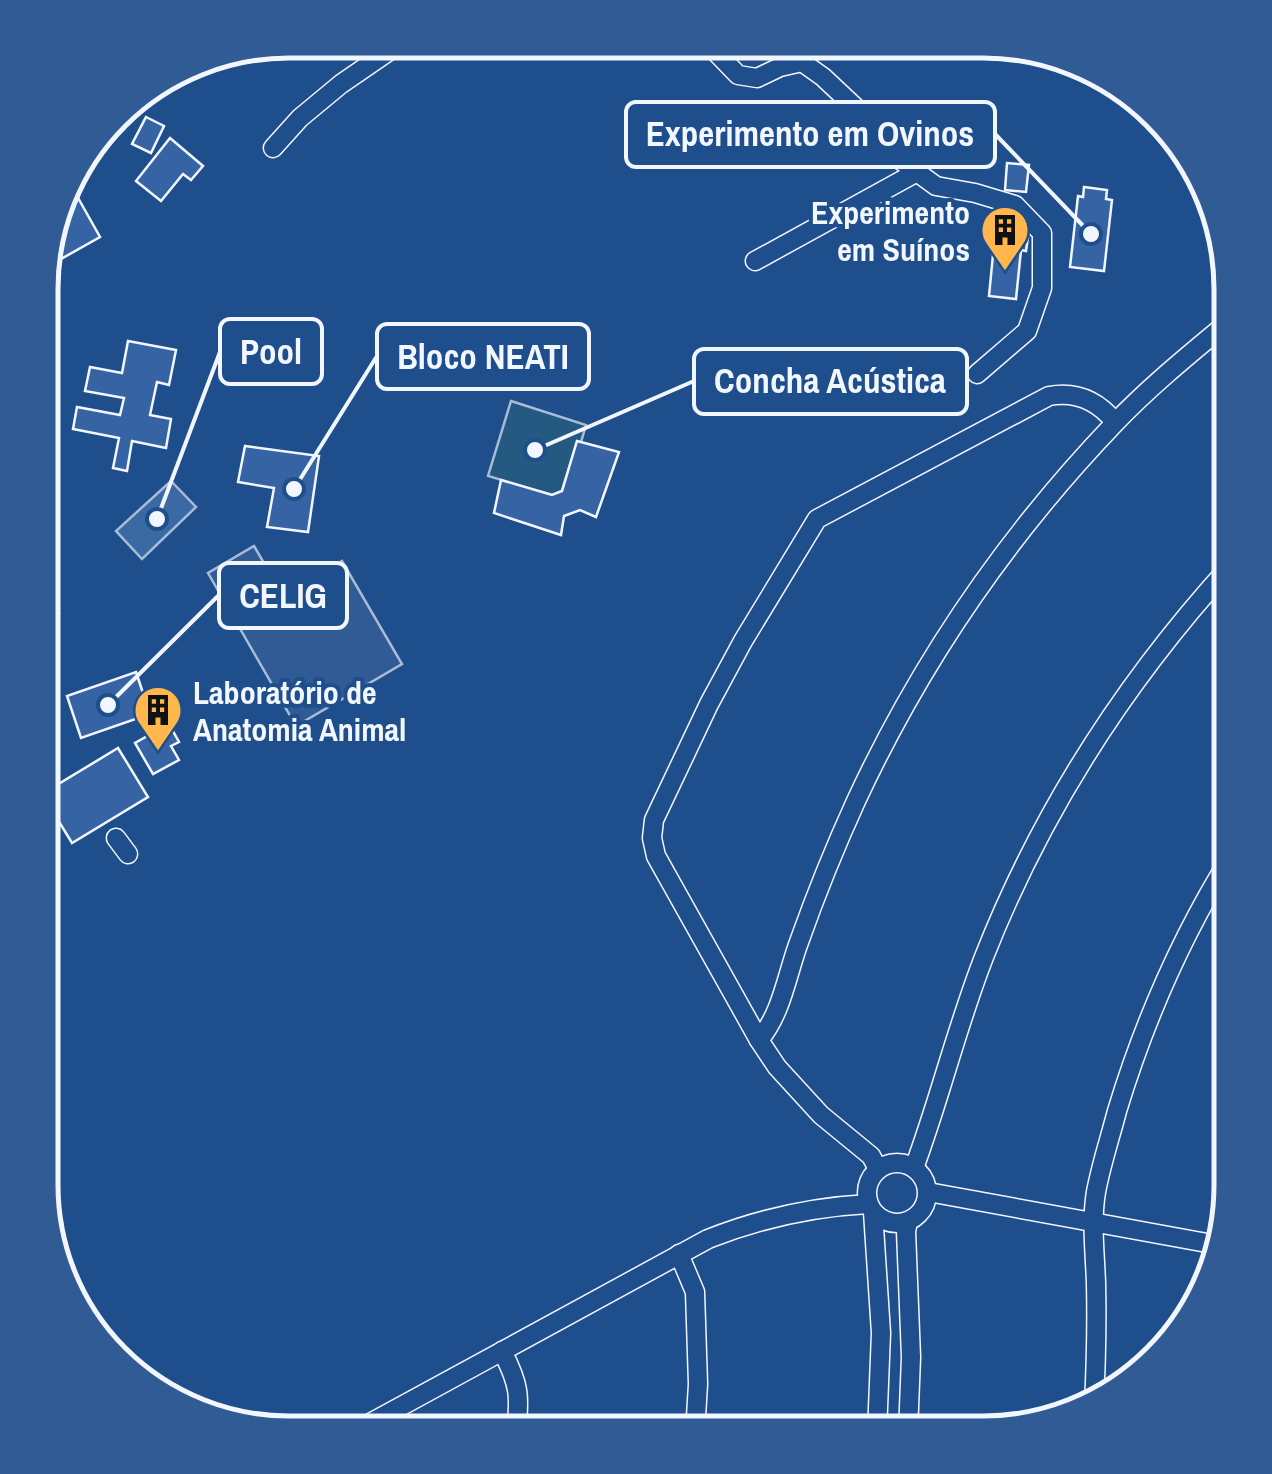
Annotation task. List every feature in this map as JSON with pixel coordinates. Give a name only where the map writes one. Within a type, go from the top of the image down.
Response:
[{"type":"street","points":[[273,148],[300,118],[379,58]]},
{"type":"street","points":[[722,58],[738,75],[758,78],[802,62],[856,108],[899,159],[916,172],[936,186],[1015,206],[1042,232],[1042,288],[1028,331],[977,374]]},
{"type":"street","points":[[755,261],[916,172]]},
{"type":"street","points":[[759,1040],[774,1018],[834,851],[912,694],[952,630],[1006,552],[1065,478],[1115,422],[1214,335]]},
{"type":"street","points":[[878,1169],[870,1156],[798,1092],[759,1040],[656,856],[654,820],[743,641],[817,519],[1049,396],[1068,394],[1088,400],[1115,422]]},
{"type":"street","points":[[914,1168],[974,984],[1036,844],[1132,686],[1214,585]]},
{"type":"street","points":[[116,838],[128,854]]},
{"type":"street","points":[[1094,1387],[1096,1193],[1145,1031],[1191,928],[1214,887]]},
{"type":"street","points":[[878,1416],[881,1334],[868,1185],[878,1169],[896,1162],[921,1174],[928,1192],[922,1210],[908,1222],[906,1231],[911,1356],[909,1416]]},
{"type":"street","points":[[928,1192],[1206,1243]]},
{"type":"street","points":[[385,1416],[708,1239],[803,1210],[871,1208],[889,1223],[908,1222]]},
{"type":"street","points":[[679,1254],[695,1292],[696,1416]]},
{"type":"street","points":[[502,1351],[519,1390],[517,1416]]},
{"type":"shaded area","points":[[511,401],[586,425],[562,491],[552,495],[488,476]]},
{"type":"shaded area","points":[[171,481],[196,507],[142,559],[116,531]]},
{"type":"shaded area","points":[[254,546],[283,596],[342,561],[402,664],[296,726],[208,573]]},
{"type":"building","points":[[146,117],[164,126],[151,153],[132,144]]},
{"type":"building","points":[[170,138],[203,166],[191,180],[183,174],[161,201],[136,181]]},
{"type":"building","points":[[1007,163],[1029,165],[1026,192],[1005,190]]},
{"type":"building","points":[[1084,187],[1107,190],[1106,199],[1112,200],[1104,271],[1070,267],[1078,196],[1083,197]]},
{"type":"building","points":[[77,196],[100,237],[59,260]]},
{"type":"building","name":"Experimento em Suínos","points":[[995,234],[1028,237],[1026,251],[1021,250],[1016,299],[989,296]]},
{"type":"building","points":[[128,341],[176,350],[169,385],[157,382],[150,415],[171,419],[166,448],[132,441],[127,471],[113,468],[119,438],[73,429],[77,407],[120,415],[124,398],[85,391],[90,367],[122,373]]},
{"type":"building","points":[[577,441],[619,452],[596,517],[580,510],[564,516],[561,535],[494,513],[501,480],[552,495],[562,491]]},
{"type":"building","points":[[245,446],[319,456],[308,532],[267,527],[274,488],[238,482]]},
{"type":"building","points":[[136,672],[150,714],[81,738],[67,696]]},
{"type":"building","name":"Laboratório de Anatomia Animal","points":[[169,724],[179,742],[171,746],[179,760],[153,774],[135,743]]},
{"type":"building","points":[[118,748],[148,797],[72,843],[58,820],[58,784]]},
{"type":"place","name":"Experimento em Ovinos","points":[[1091,234]]},
{"type":"place","name":"Experimento em Suínos","points":[[1005,272]]},
{"type":"place","name":"Concha Acústica","points":[[535,450]]},
{"type":"place","name":"Bloco NEATI","points":[[294,489]]},
{"type":"place","name":"Pool","points":[[157,519]]},
{"type":"place","name":"CELIG","points":[[108,705]]},
{"type":"place","name":"Laboratório de Anatomia Animal","points":[[158,752]]}]
